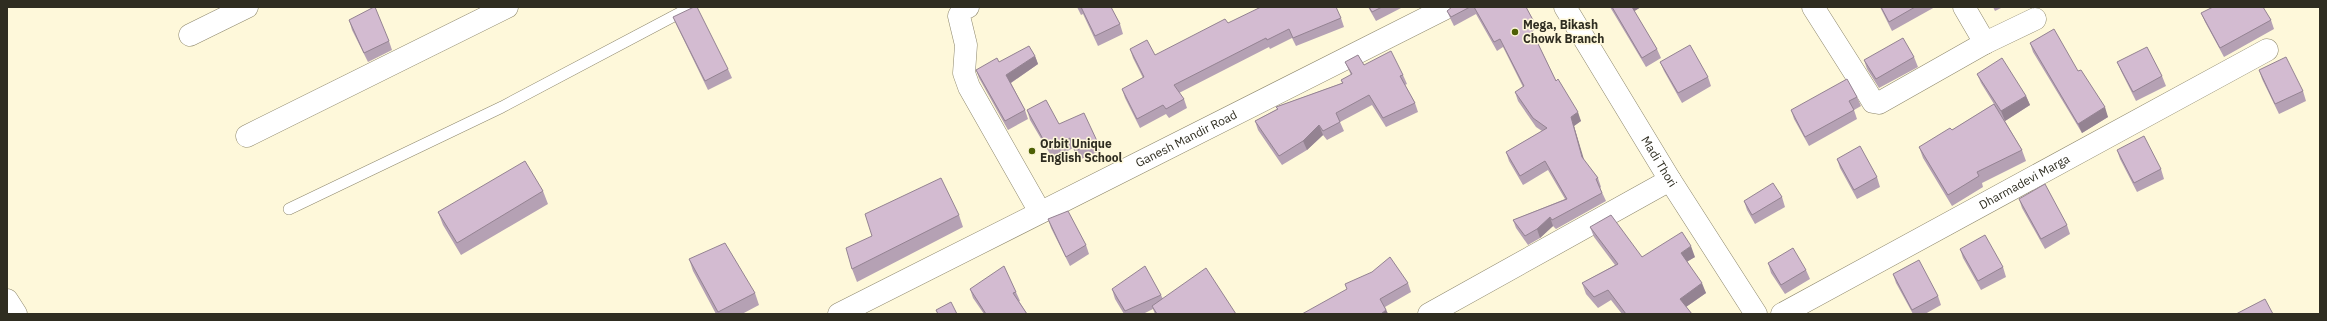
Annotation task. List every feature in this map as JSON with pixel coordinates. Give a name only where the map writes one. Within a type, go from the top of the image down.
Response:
[{"type":"street","points":[[190,35],[247,7]]},
{"type":"street","points":[[247,136],[507,7]]},
{"type":"street","points":[[968,7],[963,9],[959,16],[966,45],[964,73],[969,87],[1040,212]]},
{"type":"street","name":"Ganesh Mandir Road","points":[[839,314],[1448,7]]},
{"type":"street","name":"Madi Thori","points":[[1565,7],[1670,180],[1756,314]]},
{"type":"street","points":[[1814,7],[1873,102],[1877,103],[1985,43],[2036,19]]},
{"type":"street","points":[[1964,7],[1985,43]]},
{"type":"street","name":"Dharmadevi Marga","points":[[1782,314],[2267,50]]},
{"type":"street","points":[[1429,314],[1670,180]]},
{"type":"street","points":[[7,300],[16,314]]},
{"type":"lane","points":[[289,209],[502,107],[691,7]]},
{"type":"building","points":[[374,7],[389,41],[364,53],[349,20]]},
{"type":"building","points":[[697,7],[728,69],[705,81],[673,17]]},
{"type":"building","points":[[1081,7],[1111,7],[1120,24],[1095,36]]},
{"type":"building","points":[[1261,7],[1336,7],[1341,18],[1293,38],[1289,29],[1267,40],[1266,38],[1174,85],[1184,99],[1166,109],[1163,105],[1137,119],[1122,89],[1144,77],[1130,49],[1147,40],[1155,55],[1225,19],[1228,23]]},
{"type":"building","points":[[1369,7],[1382,7],[1372,12]]},
{"type":"building","points":[[1452,7],[1470,7],[1451,17],[1447,11]]},
{"type":"building","points":[[1474,7],[1526,7],[1533,20],[1528,23],[1556,81],[1558,79],[1578,112],[1571,117],[1582,157],[1598,178],[1596,179],[1602,193],[1552,220],[1550,217],[1537,229],[1525,236],[1513,220],[1567,199],[1545,161],[1520,176],[1506,152],[1547,128],[1533,118],[1515,92],[1524,86],[1500,39],[1494,42]]},
{"type":"building","points":[[1612,7],[1632,7],[1657,49],[1642,58]]},
{"type":"building","points":[[1881,7],[1915,7],[1889,22]]},
{"type":"building","points":[[2213,7],[2263,7],[2271,20],[2220,48],[2201,13]]},
{"type":"building","points":[[2054,29],[2078,71],[2081,70],[2105,107],[2078,124],[2030,43]]},
{"type":"building","points":[[1903,38],[1914,57],[1876,79],[1864,60]]},
{"type":"building","points":[[1690,45],[1708,77],[1678,93],[1660,62]]},
{"type":"building","points":[[1029,46],[1035,56],[1006,75],[1025,110],[1005,121],[976,70],[997,58],[999,62]]},
{"type":"building","points":[[2147,47],[2162,76],[2133,92],[2117,62]]},
{"type":"building","points":[[1391,51],[1403,75],[1400,76],[1415,103],[1383,118],[1369,95],[1336,113],[1340,122],[1323,131],[1319,125],[1303,141],[1279,156],[1255,121],[1278,109],[1276,107],[1343,83],[1341,80],[1352,74],[1345,62],[1358,55],[1364,65]]},
{"type":"building","points":[[2286,57],[2303,91],[2275,104],[2259,70]]},
{"type":"building","points":[[2002,58],[2026,96],[2001,111],[1977,74]]},
{"type":"building","points":[[1847,79],[1857,97],[1849,101],[1854,110],[1805,137],[1791,110]]},
{"type":"building","points":[[1046,100],[1059,124],[1084,113],[1097,141],[1075,151],[1070,138],[1049,150],[1027,110]]},
{"type":"building","points":[[1994,104],[2022,150],[1977,172],[1979,176],[1948,195],[1919,147],[1950,128],[1952,130]]},
{"type":"building","points":[[2144,136],[2161,169],[2134,183],[2117,150]]},
{"type":"building","points":[[1860,146],[1877,177],[1854,190],[1837,159]]},
{"type":"building","points":[[525,161],[543,191],[457,243],[438,212]]},
{"type":"building","points":[[941,178],[959,215],[852,269],[846,248],[872,236],[865,214]]},
{"type":"building","points":[[1773,183],[1782,197],[1752,215],[1744,201]]},
{"type":"building","points":[[2045,184],[2067,225],[2041,239],[2019,199]]},
{"type":"building","points":[[1068,211],[1086,245],[1066,257],[1048,219]]},
{"type":"building","points":[[1611,215],[1642,257],[1682,232],[1691,246],[1681,253],[1702,283],[1680,299],[1692,314],[1626,314],[1608,290],[1594,297],[1582,283],[1618,264],[1590,227]]},
{"type":"building","points":[[1985,235],[2003,267],[1978,281],[1960,249]]},
{"type":"building","points":[[725,243],[755,293],[718,312],[689,259]]},
{"type":"building","points":[[1793,248],[1806,270],[1781,285],[1768,263]]},
{"type":"building","points":[[1390,257],[1408,283],[1380,299],[1386,310],[1381,314],[1302,314],[1347,289],[1345,284],[1372,272]]},
{"type":"building","points":[[1919,260],[1938,296],[1912,310],[1893,274]]},
{"type":"building","points":[[1004,266],[1016,292],[1013,293],[1027,314],[986,314],[970,289]]},
{"type":"building","points":[[1145,266],[1161,295],[1125,311],[1112,289]]},
{"type":"building","points":[[1206,268],[1236,314],[1157,314],[1152,306]]},
{"type":"building","points":[[2265,299],[2273,314],[2236,314]]},
{"type":"building","points":[[951,302],[957,314],[938,314],[936,310]]},
{"type":"place","name":"Mega, Bikash Chowk Branch","points":[[1515,32]]},
{"type":"place","name":"Orbit Unique English School","points":[[1032,151]]}]
